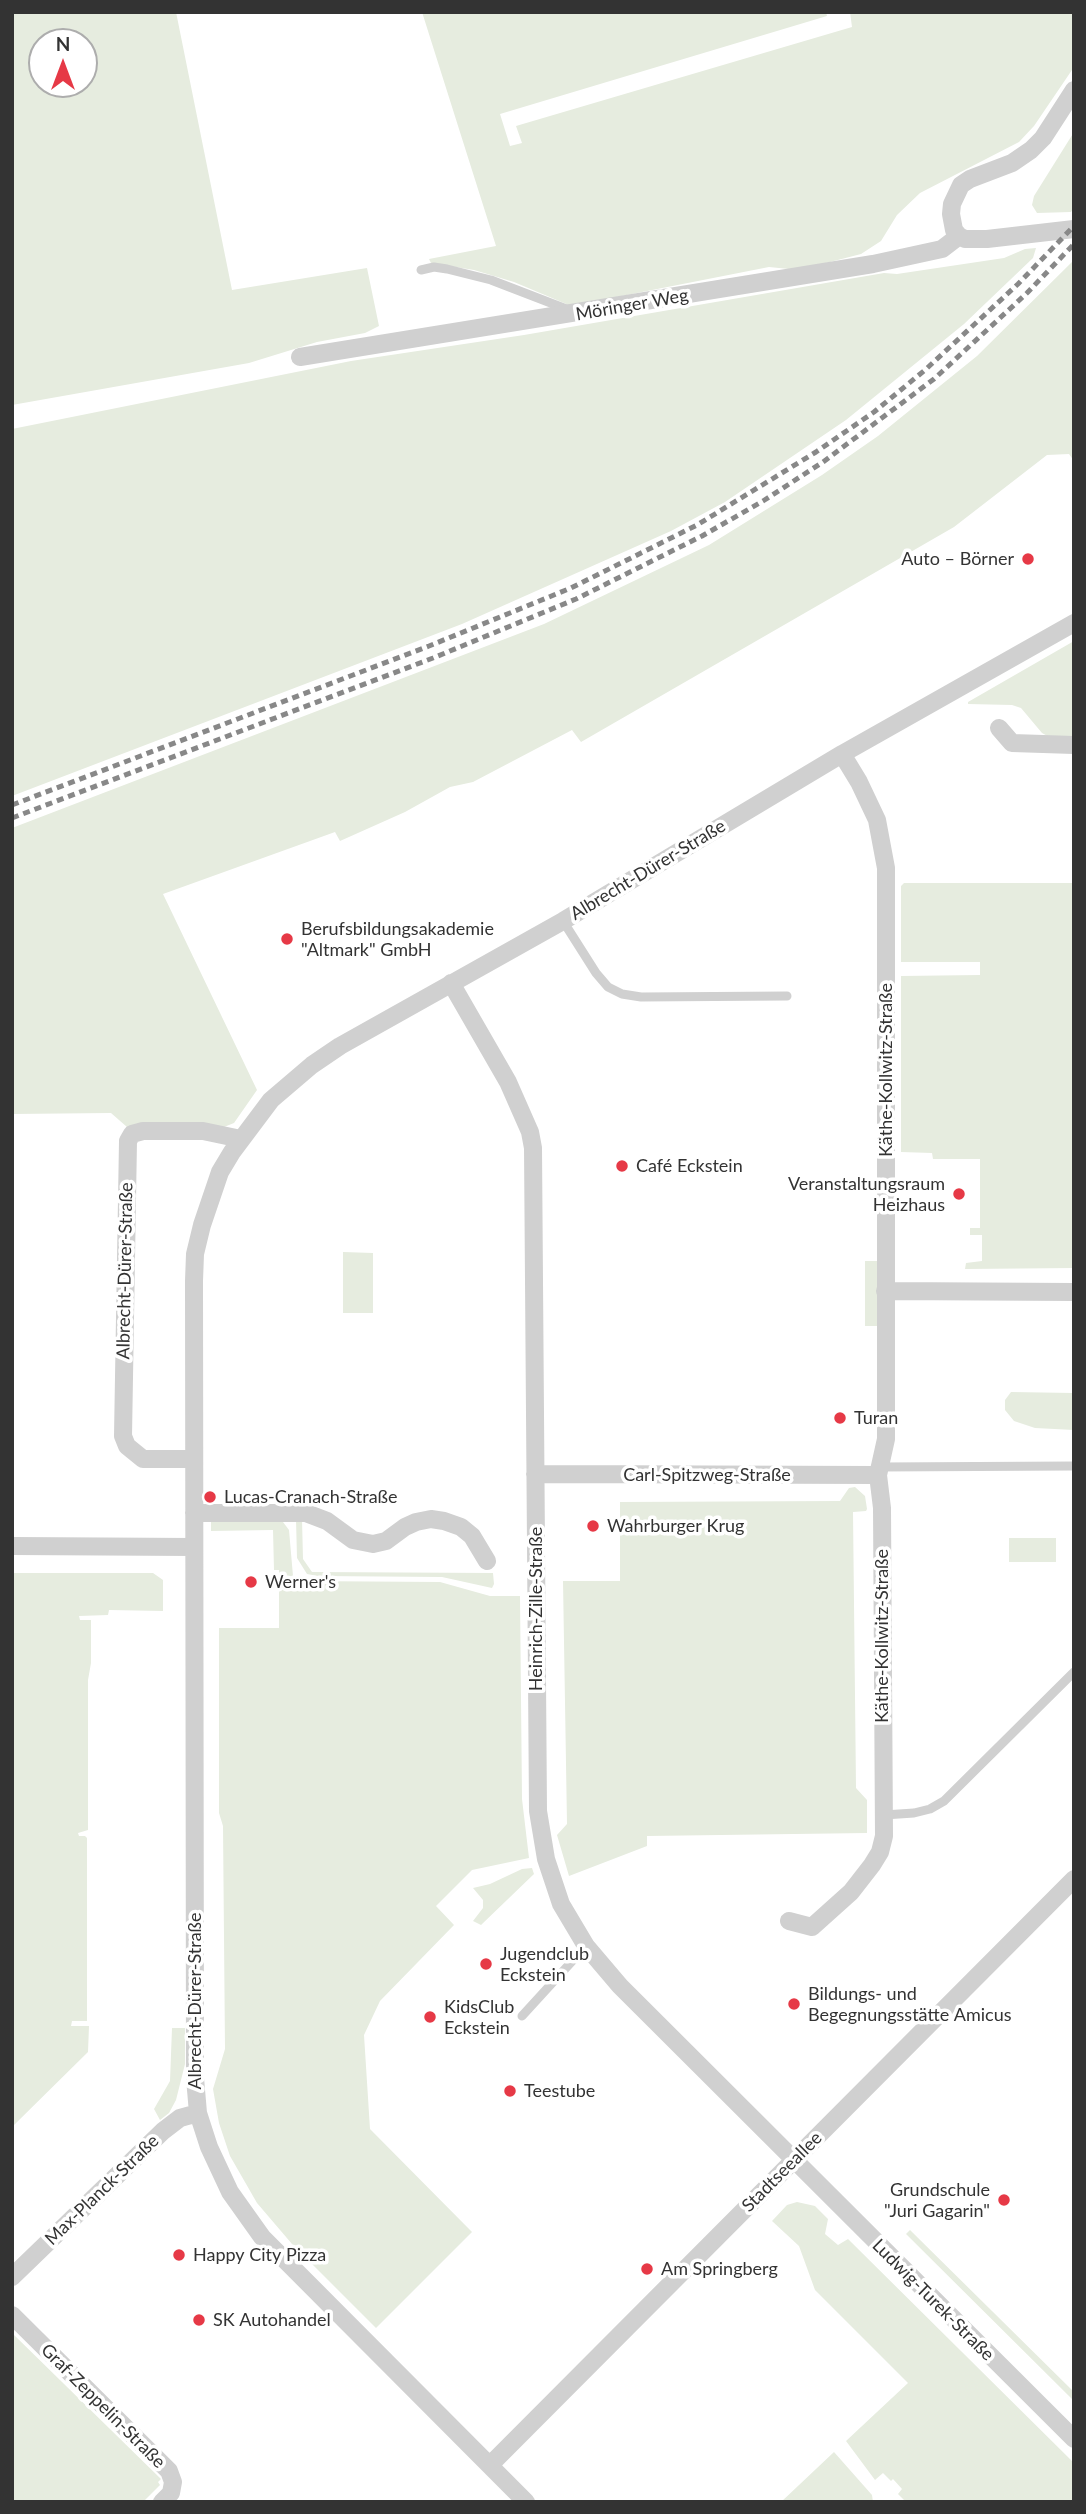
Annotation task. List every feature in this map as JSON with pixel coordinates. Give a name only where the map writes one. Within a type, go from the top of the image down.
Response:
[{"type":"street","points":[[1074,90],[1049,130],[1031,150],[1012,163],[961,185],[952,204],[951,214],[954,230],[965,239],[988,239],[1074,229]]},
{"type":"street","name":"Möringer Weg","points":[[300,357],[577,314],[922,254],[942,249],[959,236]]},
{"type":"street","name":"Albrecht-Dürer-Straße","points":[[526,2502],[262,2237],[229,2192],[209,2147],[198,2113],[195,2078],[195,1254],[210,1197],[220,1172],[271,1100],[312,1065],[340,1046],[563,921],[842,754],[1074,623]]},
{"type":"street","points":[[999,728],[1012,743],[1074,746]]},
{"type":"street","name":"Käthe-Kollwitz-Straße","points":[[789,1921],[812,1927],[851,1892],[873,1866],[884,1836],[882,1508],[879,1471],[886,1440],[886,868],[877,820],[842,754]]},
{"type":"street","name":"Heinrich-Zille-Straße","points":[[450,983],[508,1082],[530,1132],[534,1175],[536,1742],[539,1824],[546,1859],[561,1904],[586,1946],[620,1986],[793,2161]]},
{"type":"street","name":"Albrecht-Dürer-Straße","points":[[194,1459],[143,1459],[127,1446],[123,1436],[126,1152],[132,1134],[143,1131],[203,1131],[241,1139]]},
{"type":"street","points":[[885,1291],[1074,1292]]},
{"type":"street","name":"Carl-Spitzweg-Straße","points":[[536,1474],[879,1471]]},
{"type":"street","points":[[194,1513],[306,1513],[327,1521],[353,1540],[373,1544],[386,1541],[416,1522],[444,1521],[461,1527],[472,1536],[487,1561]]},
{"type":"street","points":[[12,1546],[194,1547]]},
{"type":"street","name":"Stadtseeallee","points":[[490,2465],[1074,1879]]},
{"type":"street","name":"Max-Planck-Straße","points":[[12,2277],[163,2131],[180,2118],[198,2113]]},
{"type":"street","name":"Ludwig-Turek-Straße","points":[[793,2161],[1074,2439]]},
{"type":"street","name":"Graf-Zeppelin-Straße","points":[[12,2315],[169,2471],[173,2482],[171,2493],[162,2502]]},
{"type":"lane","points":[[421,270],[434,267],[491,280],[577,314]]},
{"type":"lane","points":[[563,921],[596,973],[608,987],[622,994],[787,996]]},
{"type":"lane","points":[[879,1471],[1074,1466]]},
{"type":"lane","points":[[884,1815],[914,1813],[930,1809],[944,1801],[1074,1672]]},
{"type":"lane","points":[[522,2016],[586,1946]]},
{"type":"shaded area","points":[[12,12],[176,12],[232,290],[367,268],[379,326],[365,333],[317,342],[249,363],[12,405]]},
{"type":"shaded area","points":[[422,12],[826,12],[827,16],[500,114],[510,146],[522,143],[516,126],[852,27],[850,12],[1074,12],[1074,67],[1034,126],[1019,142],[920,193],[897,215],[881,241],[861,254],[799,270],[769,267],[571,306],[514,282],[474,270],[431,263],[429,259],[496,246]]},
{"type":"shaded area","points":[[1074,132],[1074,208],[1071,212],[1037,213],[1032,205],[1034,196]]},
{"type":"shaded area","points":[[1036,248],[1033,258],[964,324],[846,420],[725,502],[671,531],[462,624],[12,796],[12,429],[351,361],[524,335],[884,273],[897,274],[1004,258],[1025,249]]},
{"type":"shaded area","points":[[1074,260],[1074,461],[1069,454],[1047,455],[954,527],[581,742],[572,730],[473,782],[450,787],[405,812],[340,841],[335,832],[163,894],[257,1090],[234,1123],[224,1127],[127,1127],[111,1113],[12,1114],[12,828],[544,624],[709,545],[822,475],[878,436],[977,356]]},
{"type":"shaded area","points":[[1074,641],[1074,739],[1051,738],[1042,733],[1021,708],[1012,705],[968,704],[968,702]]},
{"type":"shaded area","points":[[904,883],[1074,883],[1074,1268],[965,1269],[966,1263],[982,1261],[982,1235],[970,1235],[970,1228],[980,1228],[980,1159],[933,1159],[932,1153],[901,1152],[901,976],[980,975],[980,962],[901,962],[901,886]]},
{"type":"shaded area","points":[[343,1252],[373,1253],[373,1313],[343,1313]]},
{"type":"shaded area","points":[[865,1261],[877,1261],[877,1326],[865,1326]]},
{"type":"shaded area","points":[[1011,1392],[1074,1393],[1074,1430],[1035,1428],[1014,1421],[1005,1410],[1005,1400]]},
{"type":"shaded area","points":[[855,1487],[865,1496],[867,1509],[853,1512],[856,1788],[867,1800],[867,1833],[647,1836],[647,1846],[569,1876],[557,1835],[567,1824],[563,1581],[620,1581],[620,1502],[840,1501],[849,1488]]},
{"type":"shaded area","points":[[276,1519],[283,1522],[289,1530],[293,1576],[297,1581],[440,1582],[490,1596],[520,1596],[522,1799],[529,1858],[472,1870],[436,1906],[454,1925],[380,2001],[364,2035],[370,2129],[472,2232],[376,2328],[292,2244],[257,2203],[230,2156],[219,2123],[213,2089],[225,2049],[223,1826],[219,1813],[219,1628],[279,1628],[279,1570],[274,1570],[273,1530],[211,1531],[211,1520]]},
{"type":"shaded area","points":[[296,1519],[302,1519],[303,1559],[312,1572],[493,1573],[494,1584],[492,1588],[442,1577],[307,1574],[297,1558]]},
{"type":"shaded area","points":[[1009,1538],[1056,1538],[1056,1562],[1009,1562]]},
{"type":"shaded area","points":[[12,1573],[153,1573],[163,1580],[163,1611],[109,1610],[108,1615],[79,1616],[80,1620],[91,1620],[91,1663],[88,1680],[88,1830],[78,1833],[79,1836],[87,1838],[87,2021],[72,2021],[71,2026],[89,2026],[88,2052],[12,2127]]},
{"type":"shaded area","points":[[532,1868],[534,1874],[481,1925],[473,1921],[483,1908],[483,1900],[473,1888],[490,1884],[522,1869]]},
{"type":"shaded area","points":[[172,2028],[185,2028],[185,2064],[176,2100],[169,2113],[160,2120],[154,2109],[170,2081]]},
{"type":"shaded area","points":[[797,2202],[815,2206],[828,2219],[825,2234],[838,2245],[848,2239],[1074,2463],[1074,2502],[906,2502],[898,2494],[902,2489],[893,2479],[891,2481],[883,2473],[875,2480],[846,2441],[908,2383],[815,2290],[799,2246],[772,2221],[787,2205]]},
{"type":"shaded area","points":[[910,2230],[1074,2392],[1074,2401],[906,2234]]},
{"type":"shaded area","points":[[12,2333],[161,2479],[158,2482],[160,2485],[143,2502],[12,2502]]},
{"type":"shaded area","points":[[834,2452],[872,2495],[873,2502],[781,2502]]},
{"type":"railway","points":[[12,805],[429,646],[571,588],[697,525],[816,452],[874,412],[925,370],[1018,284],[1074,226]]},
{"type":"railway","points":[[12,818],[433,658],[576,599],[702,536],[823,462],[934,379],[1027,293],[1074,244]]},
{"type":"place","name":"Auto – Börner","points":[[1028,559]]},
{"type":"place","name":"Berufsbildungsakademie \"Altmark\" GmbH","points":[[287,939]]},
{"type":"place","name":"Café Eckstein","points":[[622,1166]]},
{"type":"place","name":"Veranstaltungsraum Heizhaus","points":[[959,1194]]},
{"type":"place","name":"Turan","points":[[840,1418]]},
{"type":"place","name":"Lucas-Cranach-Straße","points":[[210,1497]]},
{"type":"place","name":"Wahrburger Krug","points":[[593,1526]]},
{"type":"place","name":"Werner's","points":[[251,1582]]},
{"type":"place","name":"Jugendclub Eckstein","points":[[486,1964]]},
{"type":"place","name":"Bildungs- und Begegnungsstätte Amicus","points":[[794,2004]]},
{"type":"place","name":"KidsClub Eckstein","points":[[430,2017]]},
{"type":"place","name":"Teestube","points":[[510,2091]]},
{"type":"place","name":"Grundschule \"Juri Gagarin\"","points":[[1004,2200]]},
{"type":"place","name":"Happy City Pizza","points":[[179,2255]]},
{"type":"place","name":"Am Springberg","points":[[647,2269]]},
{"type":"place","name":"SK Autohandel","points":[[199,2320]]}]
